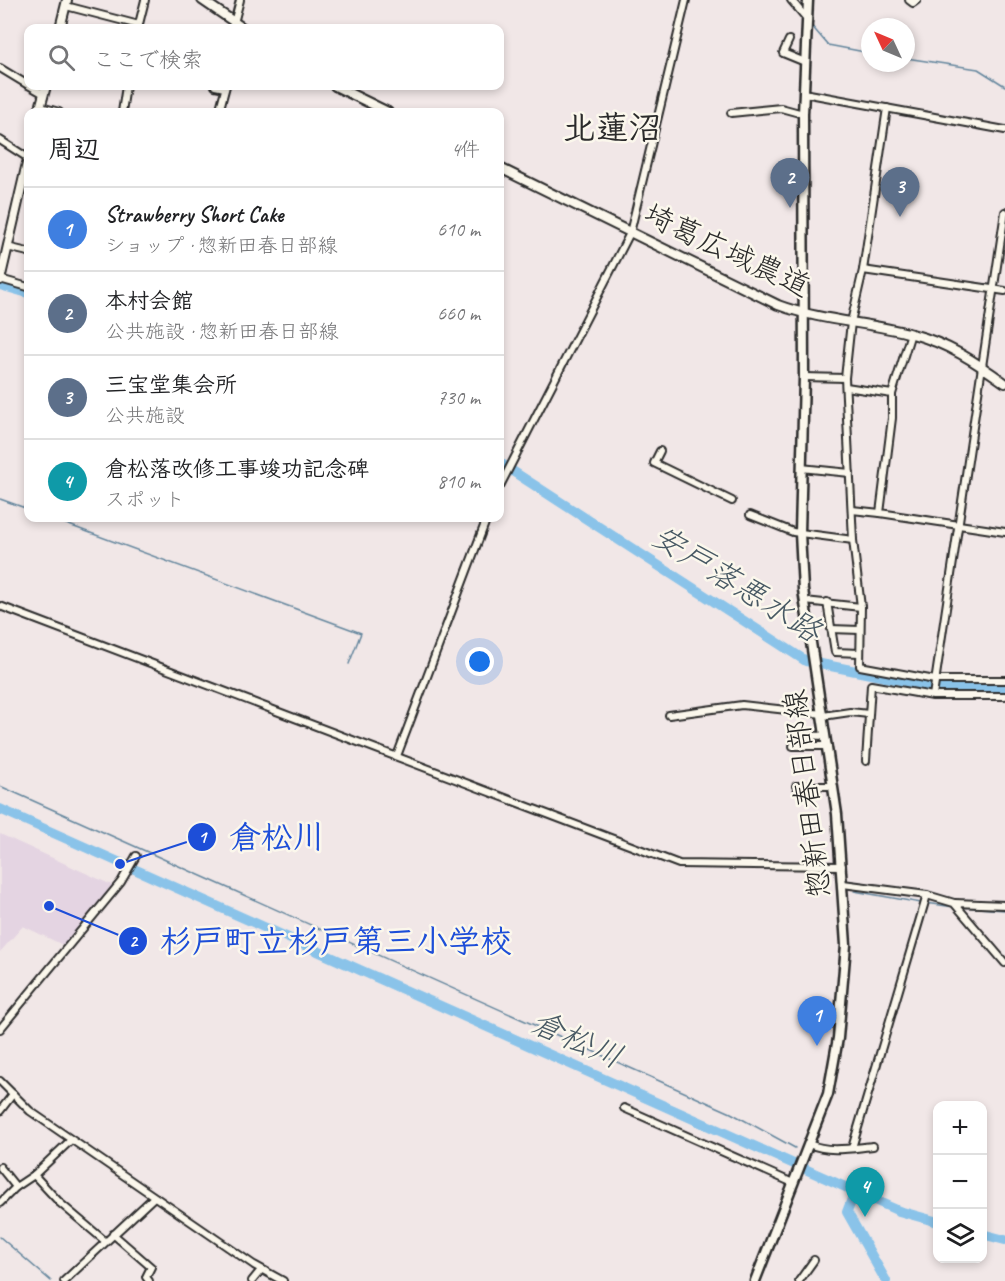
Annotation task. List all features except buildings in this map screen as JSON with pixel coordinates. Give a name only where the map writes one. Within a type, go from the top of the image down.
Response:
[{"type":"main road","name":"惣新田春日部線","points":[[755,1281],[828,1094],[838,1038],[846,945],[842,866],[828,746],[805,601],[800,533],[804,376],[802,114],[808,0]]},
{"type":"street","points":[[139,24],[145,0]]},
{"type":"street","points":[[202,0],[236,24]]},
{"type":"street","points":[[240,0],[240,24]]},
{"type":"street","points":[[504,474],[630,232],[686,0]]},
{"type":"street","points":[[791,0],[808,17]]},
{"type":"street","points":[[909,0],[913,3],[916,0]]},
{"type":"street","points":[[61,24],[66,3],[129,24]]},
{"type":"street","points":[[789,40],[783,52],[805,62]]},
{"type":"street","points":[[0,68],[24,82]]},
{"type":"street","points":[[40,108],[45,90]]},
{"type":"street","points":[[123,108],[125,90]]},
{"type":"street","points":[[220,108],[224,90]]},
{"type":"street","points":[[343,90],[380,108]]},
{"type":"street","points":[[804,93],[947,121],[1005,129]]},
{"type":"street","points":[[731,113],[781,108],[802,114]]},
{"type":"street","points":[[887,108],[862,270],[851,322],[845,378],[853,540],[861,607],[860,666],[935,680],[1005,680]]},
{"type":"street","points":[[0,140],[24,155]]},
{"type":"street","name":"埼葛広域農道","points":[[504,170],[777,305],[802,314],[911,333],[935,341],[983,367],[1005,384]]},
{"type":"street","points":[[24,175],[0,280],[24,286]]},
{"type":"street","points":[[933,696],[1005,212]]},
{"type":"street","points":[[7,248],[24,251]]},
{"type":"street","points":[[862,270],[1005,291]]},
{"type":"street","points":[[880,513],[892,418],[892,394],[911,333]]},
{"type":"street","points":[[804,376],[845,378]]},
{"type":"street","points":[[846,387],[892,394]]},
{"type":"street","points":[[660,451],[654,464],[732,501]]},
{"type":"street","points":[[801,468],[850,473]]},
{"type":"street","points":[[852,510],[1005,532]]},
{"type":"street","points":[[750,515],[800,533],[853,540]]},
{"type":"street","points":[[398,756],[486,522]]},
{"type":"street","points":[[805,601],[861,607]]},
{"type":"street","points":[[827,602],[835,652],[860,652]]},
{"type":"street","points":[[0,606],[679,864],[842,866]]},
{"type":"street","points":[[831,629],[860,630]]},
{"type":"street","points":[[866,761],[871,685],[933,696],[1005,696]]},
{"type":"street","points":[[669,715],[742,705],[823,715],[850,712],[869,714]]},
{"type":"street","points":[[793,735],[826,736]]},
{"type":"street","points":[[793,746],[828,746]]},
{"type":"street","points":[[796,786],[833,786]]},
{"type":"street","points":[[0,1029],[124,878],[136,856]]},
{"type":"street","points":[[843,884],[927,895],[954,903],[1005,905]]},
{"type":"street","points":[[852,1148],[927,895]]},
{"type":"street","points":[[954,903],[1005,963]]},
{"type":"street","points":[[0,1081],[30,1111],[153,1198],[261,1270],[283,1281]]},
{"type":"street","points":[[1,1108],[13,1094]]},
{"type":"street","points":[[624,1107],[793,1183]]},
{"type":"street","points":[[0,1203],[71,1140]]},
{"type":"street","points":[[809,1144],[818,1148],[873,1146]]},
{"type":"street","points":[[0,1167],[16,1187]]},
{"type":"street","points":[[34,1175],[60,1203],[105,1241]]},
{"type":"street","points":[[64,1281],[153,1198]]},
{"type":"street","points":[[113,1234],[151,1267],[146,1277],[149,1281]]},
{"type":"street","points":[[798,1281],[814,1260]]},
{"type":"street","points":[[252,1281],[261,1270]]},
{"type":"shaded area","points":[[0,834],[114,886],[65,946],[23,926],[0,952]]},
{"type":"waterway","points":[[810,24],[828,45],[861,51]]},
{"type":"waterway","points":[[915,59],[978,69],[1005,86]]},
{"type":"waterway","name":"安戸落悪水路","points":[[0,285],[24,292]]},
{"type":"waterway","name":"安戸落悪水路","points":[[504,466],[806,661],[945,689],[1005,689]]},
{"type":"waterway","points":[[0,499],[24,508]]},
{"type":"waterway","points":[[61,522],[361,633],[349,664]]},
{"type":"waterway","points":[[0,786],[731,1113],[795,1148]]},
{"type":"waterway","name":"倉松川","points":[[0,809],[899,1211],[933,1221]]},
{"type":"waterway","points":[[854,891],[921,903]]},
{"type":"waterway","points":[[926,903],[954,907]]},
{"type":"waterway","points":[[962,907],[1005,910]]},
{"type":"waterway","points":[[805,1169],[809,1160]]},
{"type":"waterway","points":[[855,1191],[847,1212],[886,1281]]},
{"type":"waterway","name":"倉松川","points":[[987,1235],[1005,1240]]},
{"type":"waterway","points":[[0,1237],[51,1281]]},
{"type":"place","name":"本村会館","points":[[790,208]]},
{"type":"place","name":"三宝堂集会所","points":[[900,217]]},
{"type":"place","name":"倉松川","points":[[120,864]]},
{"type":"place","name":"杉戸町立杉戸第三小学校","points":[[49,906]]},
{"type":"place","name":"Strawberry Short Cake","points":[[817,1046]]},
{"type":"place","name":"倉松落改修工事竣功記念碑","points":[[865,1217]]},
{"type":"district","name":"北蓮沼","points":[[612,127]]}]
